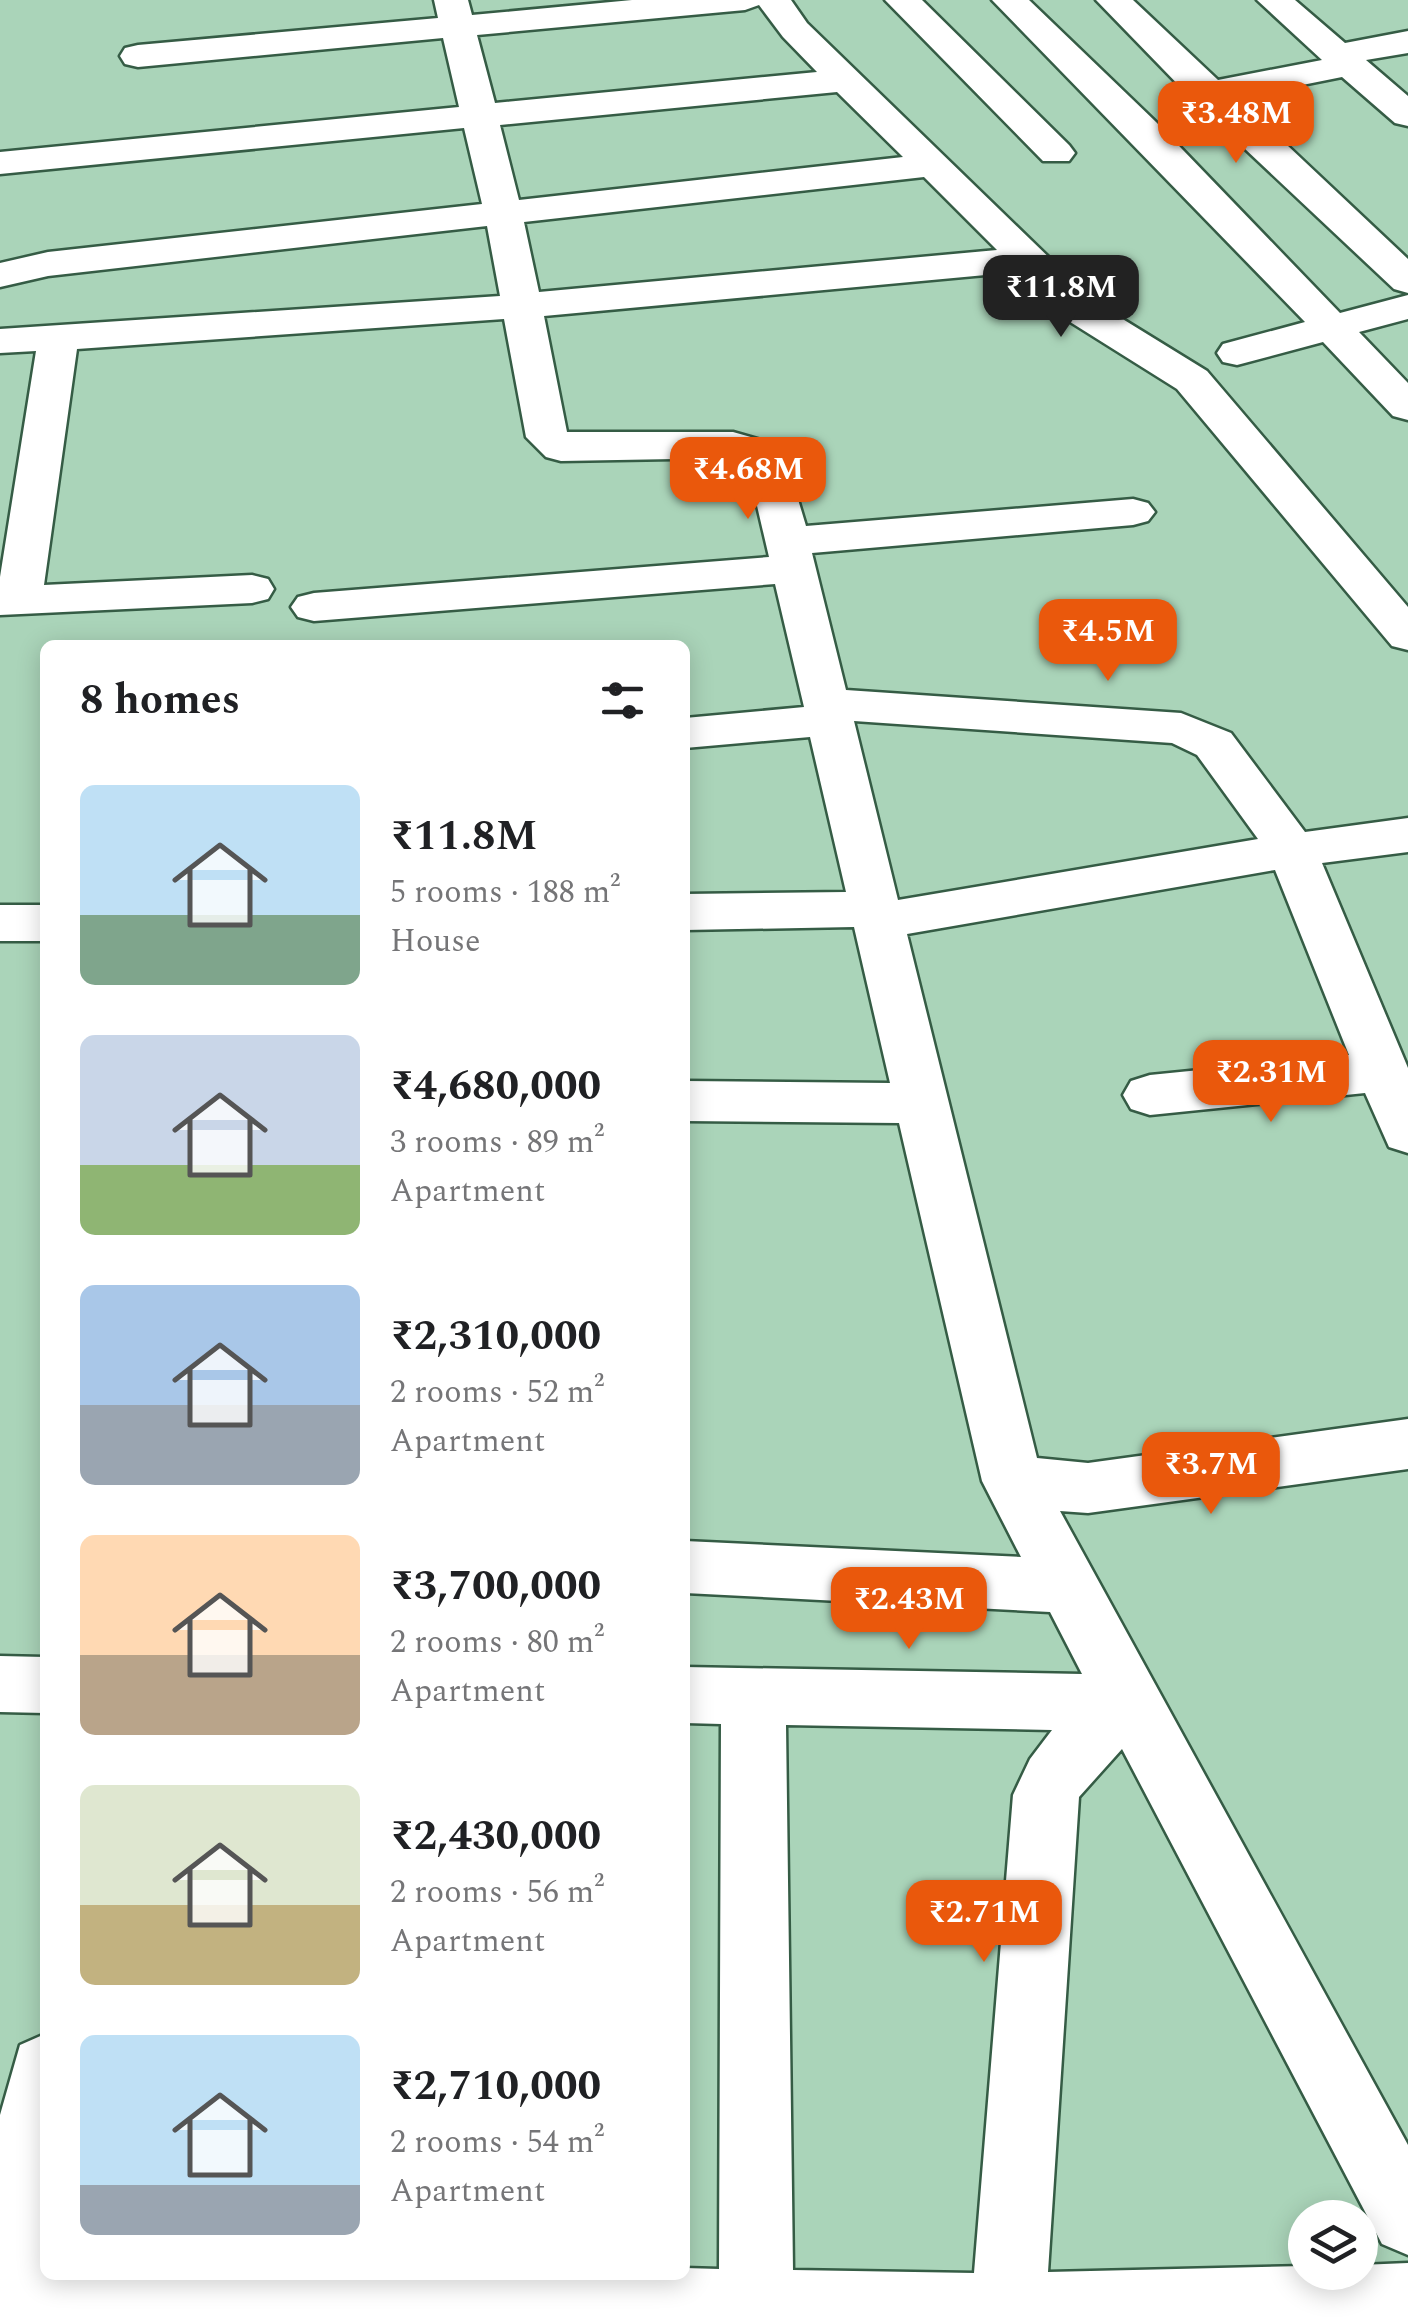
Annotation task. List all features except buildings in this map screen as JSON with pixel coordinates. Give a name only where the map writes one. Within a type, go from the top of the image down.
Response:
[{"type":"street","points":[[138,56],[454,13],[745,0]]},
{"type":"street","points":[[773,0],[795,30],[1096,324],[1192,380],[1408,636]]},
{"type":"street","points":[[902,0],[1100,142],[1336,327],[1408,408]]},
{"type":"street","points":[[1009,0],[1100,142]]},
{"type":"street","points":[[1113,0],[1408,281]]},
{"type":"street","points":[[1274,0],[1408,114]]},
{"type":"street","points":[[454,13],[503,212],[518,308],[552,444],[753,447],[767,455],[773,467],[1012,1480],[1408,2218]]},
{"type":"street","points":[[1018,163],[1100,142],[1216,101],[1408,42]]},
{"type":"street","points":[[0,163],[846,80]]},
{"type":"street","points":[[0,275],[48,264],[933,165]]},
{"type":"street","points":[[0,340],[518,308],[1028,258]]},
{"type":"street","points":[[1237,353],[1408,307]]},
{"type":"street","points":[[58,338],[10,601],[252,589]]},
{"type":"street","points":[[314,608],[794,555],[1133,512]]},
{"type":"street","points":[[690,733],[830,712],[1198,733],[1214,744],[1292,850],[1408,1132]]},
{"type":"street","points":[[690,912],[876,915],[1408,835]]},
{"type":"street","points":[[0,923],[40,922]]},
{"type":"street","points":[[1150,1096],[1383,1071]]},
{"type":"street","points":[[690,1101],[921,1103]]},
{"type":"street","points":[[1012,1480],[1088,1488],[1408,1444]]},
{"type":"street","points":[[690,1567],[1068,1586]]},
{"type":"street","points":[[0,1684],[40,1685]]},
{"type":"street","points":[[690,1695],[1132,1703]]},
{"type":"street","points":[[753,1696],[756,2307]]},
{"type":"street","points":[[983,2314],[1046,1795],[1056,1770],[1075,1748],[1132,1703]]},
{"type":"street","points":[[40,2094],[0,2293],[386,2288],[597,2312],[756,2307],[983,2314],[1378,2307]]}]
